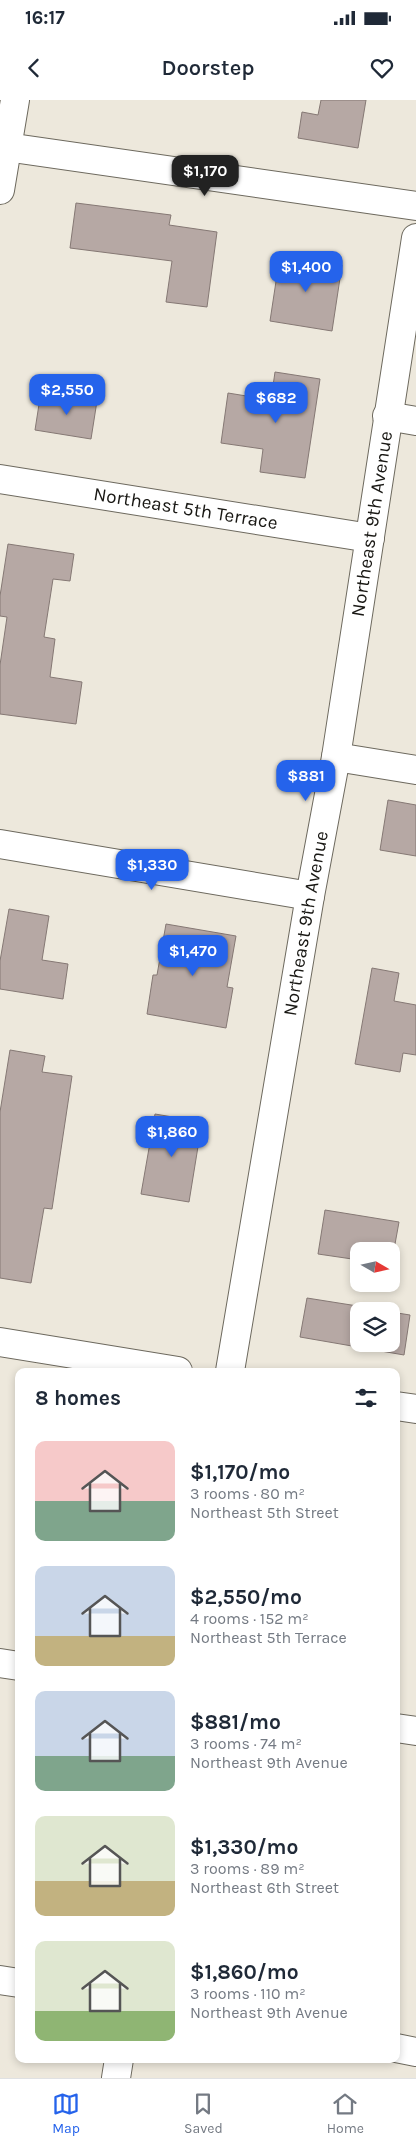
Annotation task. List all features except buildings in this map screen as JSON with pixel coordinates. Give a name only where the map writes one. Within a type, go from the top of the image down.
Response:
[{"type":"street","points":[[0,190],[4,146],[16,100]]},
{"type":"street","points":[[4,146],[416,206]]},
{"type":"street","name":"Northeast 9th Avenue","points":[[231,1368],[310,896],[336,757],[387,416],[416,238]]},
{"type":"street","points":[[387,416],[416,421]]},
{"type":"street","name":"Northeast 5th Terrace","points":[[0,478],[370,538]]},
{"type":"street","points":[[336,757],[416,770]]},
{"type":"street","points":[[0,844],[310,896]]},
{"type":"street","points":[[0,1342],[160,1368]]},
{"type":"street","points":[[400,1407],[416,1409]]},
{"type":"street","points":[[0,1662],[15,1665]]},
{"type":"street","points":[[400,1729],[416,1731]]},
{"type":"street","points":[[0,1980],[15,1982]]},
{"type":"street","points":[[400,2049],[416,2052]]},
{"type":"street","points":[[116,2078],[118,2063]]}]
